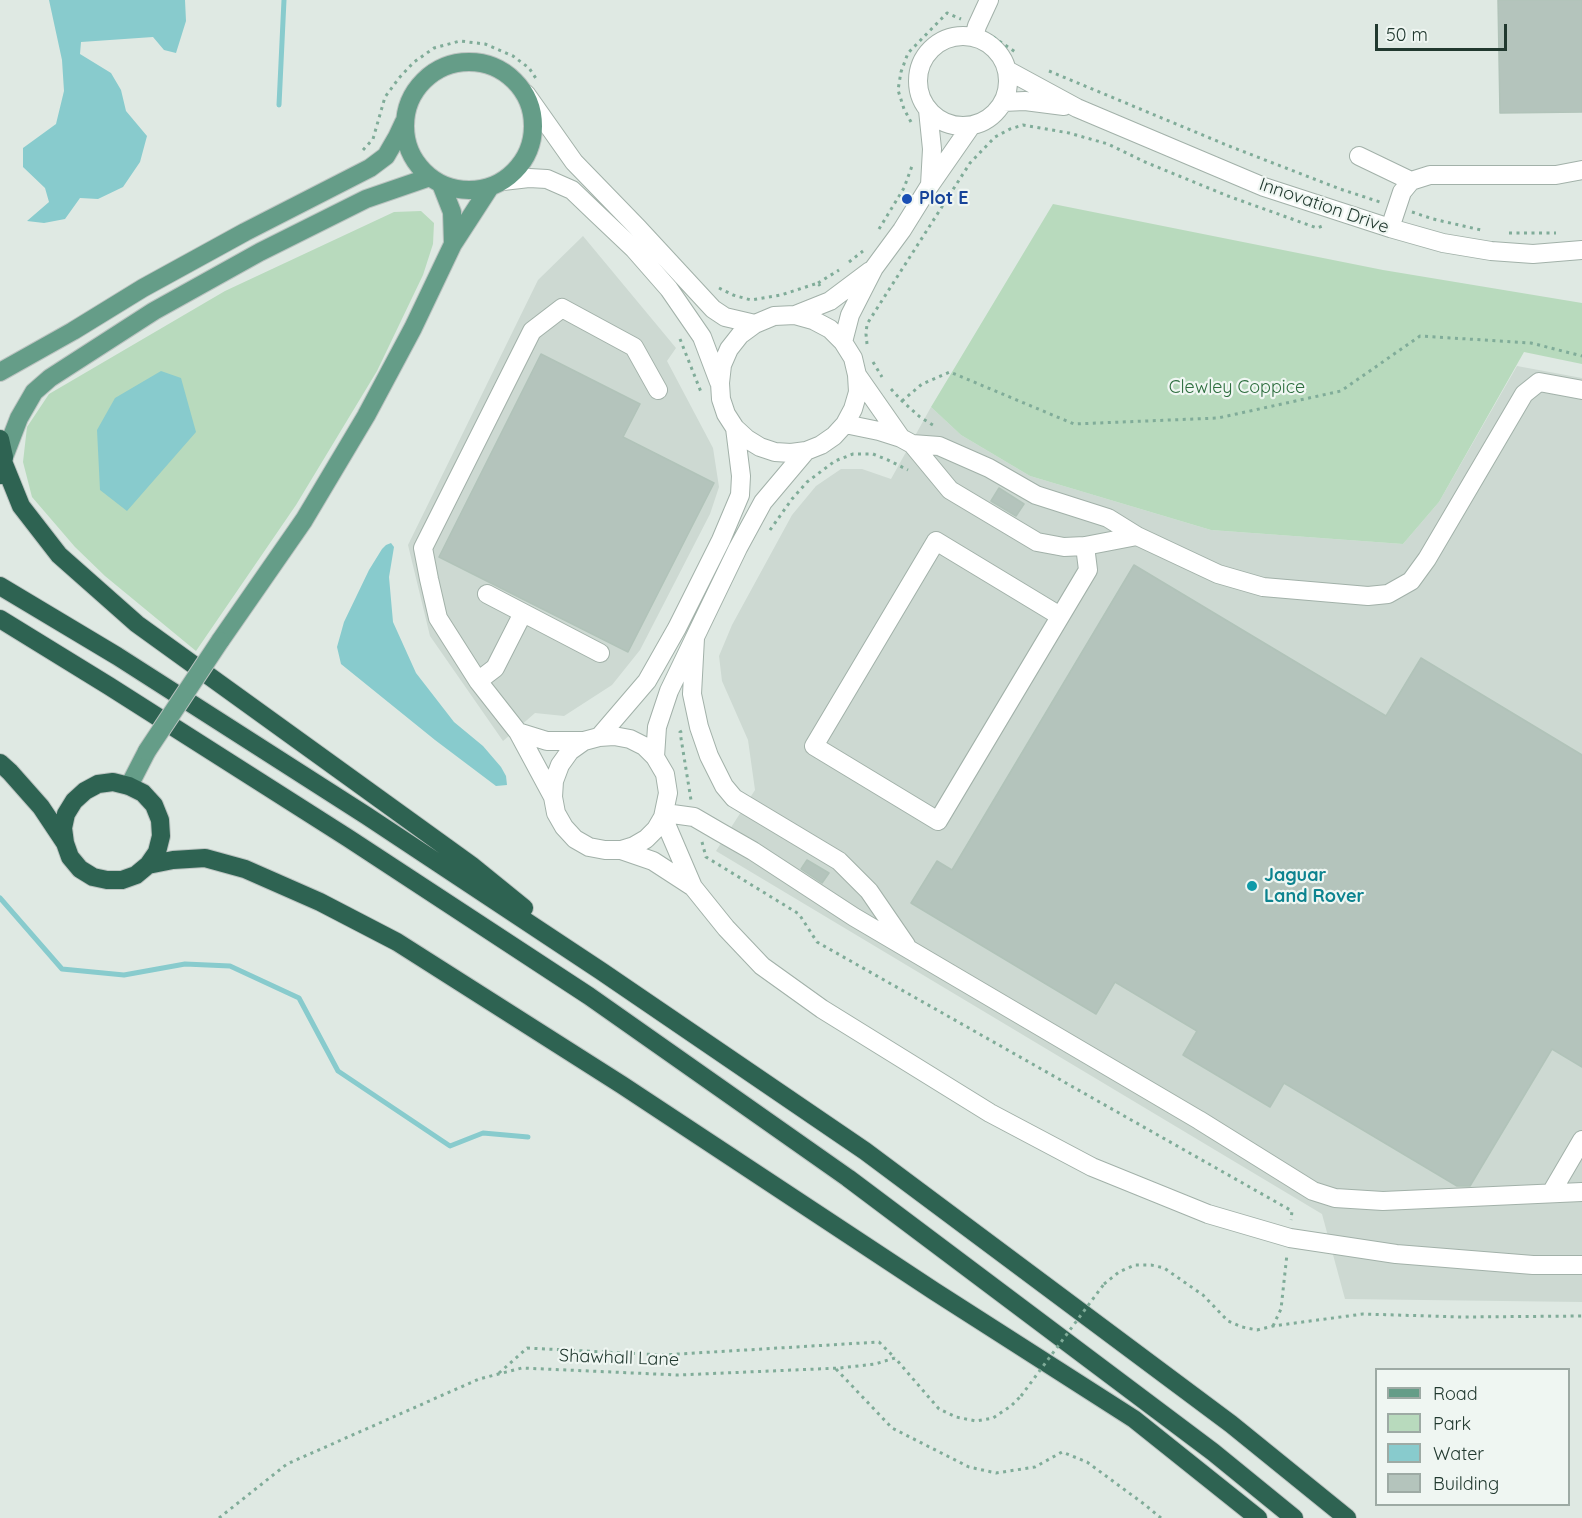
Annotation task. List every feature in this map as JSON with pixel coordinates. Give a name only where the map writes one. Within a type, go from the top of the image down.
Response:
[{"type":"highway","points":[[0,439],[3,466],[21,506],[59,555],[137,624],[471,865],[601,971]]},
{"type":"highway","points":[[0,586],[117,656],[367,816],[601,971],[865,1151],[1231,1424],[1347,1518]]},
{"type":"highway","points":[[0,619],[298,806],[589,996],[848,1178],[1214,1452],[1294,1518]]},
{"type":"highway","points":[[0,763],[41,807],[64,843],[70,857],[80,869],[93,877],[122,880],[136,875],[148,866],[157,852],[161,836],[160,820],[154,805],[142,792],[113,782],[98,784],[85,790],[66,814],[63,828],[64,843]]},
{"type":"highway","points":[[148,866],[173,860],[205,858],[245,869],[320,902],[397,942],[622,1085],[934,1291],[1134,1419],[1258,1518]]},
{"type":"main road","points":[[0,372],[245,231],[370,168],[386,156],[404,122],[412,96],[423,80],[439,68],[458,62],[478,62],[497,67],[513,79],[526,94],[533,114],[533,135],[527,155],[514,172],[496,184],[478,190],[465,190],[453,188],[435,180],[421,168],[408,147],[404,122]]},
{"type":"main road","points":[[435,180],[452,212],[453,244]]},
{"type":"main road","points":[[3,466],[19,418],[34,392],[50,378],[154,312],[260,252],[366,200],[435,180]]},
{"type":"main road","points":[[129,786],[147,751],[303,520],[366,416],[413,328],[453,244],[496,184]]},
{"type":"street","points":[[974,37],[990,0]]},
{"type":"street","points":[[960,36],[974,37],[989,44],[1000,55],[1007,70],[1007,92],[995,113],[984,121],[971,126],[948,124],[928,110],[921,98],[918,84],[919,70],[925,57],[934,46],[946,39],[960,36]]},
{"type":"street","name":"Innovation Drive","points":[[1007,70],[1077,108],[1264,187],[1390,228],[1443,243],[1491,251],[1533,254],[1582,250]]},
{"type":"street","points":[[526,94],[574,162],[713,309],[725,317],[754,324]]},
{"type":"street","name":"Innovation Drive","points":[[1003,102],[1025,101],[1077,108]]},
{"type":"street","points":[[928,110],[932,149],[930,185]]},
{"type":"street","points":[[843,342],[850,315],[874,268],[971,126]]},
{"type":"street","points":[[1359,156],[1411,181]]},
{"type":"street","points":[[1390,228],[1402,192],[1411,181],[1430,175],[1556,175],[1582,170]]},
{"type":"street","points":[[496,184],[529,178],[548,179],[572,190],[634,249],[669,289],[702,337],[720,383]]},
{"type":"street","points":[[795,315],[830,301],[874,268]]},
{"type":"street","points":[[553,797],[518,732],[478,681],[438,618],[423,548],[532,331],[562,308],[634,347],[658,390]]},
{"type":"street","points":[[795,315],[813,320],[830,328],[853,358],[858,392],[853,409],[845,424],[821,445],[806,451],[775,452],[747,439],[735,428],[726,414],[721,399],[722,365],[729,349],[740,335],[754,324],[774,316],[795,315]]},
{"type":"street","points":[[857,375],[907,441],[950,490],[1037,542],[1064,547],[1085,546],[1137,536]]},
{"type":"street","points":[[845,424],[879,431],[907,441],[939,446],[988,468],[1036,495],[1108,518],[1137,536],[1218,574],[1263,587],[1368,596],[1388,594],[1411,581],[1427,559],[1524,394],[1539,382],[1582,390]]},
{"type":"street","points":[[518,732],[547,741],[591,739],[614,735],[644,746],[655,757],[665,774],[668,793],[664,815],[656,829],[646,839],[621,850],[589,847],[575,839],[564,827],[556,813],[553,797],[554,781],[560,765],[570,751],[591,739],[647,681],[677,628],[721,540],[740,495],[741,476],[735,428]]},
{"type":"street","points":[[655,757],[657,727],[669,692],[738,548],[763,502],[806,451]]},
{"type":"street","points":[[1060,615],[936,541],[814,746],[938,820],[1088,570],[1085,546]]},
{"type":"street","points":[[487,594],[600,652]]},
{"type":"street","points":[[478,681],[495,668],[523,613]]},
{"type":"street","points":[[695,638],[692,694],[699,727],[709,756],[724,786],[734,798],[839,861],[869,891],[909,949]]},
{"type":"street","points":[[664,815],[694,817],[753,851],[855,917],[1199,1120],[1313,1191],[1335,1198],[1383,1201],[1582,1192]]},
{"type":"street","points":[[664,815],[693,887]]},
{"type":"street","points":[[621,850],[653,861],[693,887],[762,966],[822,1010],[990,1113],[1092,1167],[1208,1214],[1290,1238],[1396,1254],[1533,1265],[1582,1265]]},
{"type":"street","points":[[1551,1193],[1582,1140]]},
{"type":"path","points":[[939,446],[941,430],[920,417],[886,385],[873,362],[867,344],[867,324],[970,163],[995,137],[1023,125],[1078,135],[1108,144],[1155,167],[1317,228],[1329,224]]},
{"type":"path","points":[[678,333],[702,393]]},
{"type":"path","points":[[902,401],[922,384],[950,372],[1074,424],[1218,418],[1341,391],[1420,336],[1532,343],[1582,356]]},
{"type":"path","points":[[873,454],[879,431]]},
{"type":"path","points":[[769,531],[807,482],[835,461],[853,454],[873,454],[914,472]]},
{"type":"path","points":[[699,727],[680,732],[694,817],[706,857],[799,914],[817,942],[1292,1211],[1281,1309],[1273,1326]]},
{"type":"path","points":[[497,1374],[526,1348],[662,1355],[879,1342],[939,1409],[956,1417],[976,1421],[993,1418],[1011,1406],[1021,1396],[1104,1284],[1119,1272],[1135,1265],[1164,1268],[1203,1295],[1228,1321],[1257,1330],[1363,1314],[1462,1317],[1582,1316]]},
{"type":"path","name":"Shawhall Lane","points":[[219,1518],[287,1464],[479,1379],[522,1368],[678,1375],[835,1368],[875,1364],[895,1358]]},
{"type":"path","points":[[835,1368],[892,1428],[969,1467],[996,1473],[1035,1467],[1062,1452],[1087,1462],[1161,1518]]},
{"type":"shaded area","points":[[583,236],[676,348],[667,361],[713,448],[719,487],[710,514],[640,650],[612,685],[564,716],[535,713],[503,741],[430,636],[408,545],[538,280]]},
{"type":"shaded area","points":[[1517,366],[1582,378],[1582,1302],[1345,1299],[1322,1214],[716,851],[755,790],[748,740],[722,681],[719,656],[732,625],[792,515],[816,486],[841,469],[862,469],[891,479],[931,407],[961,435],[1030,476],[1211,530],[1403,544],[1439,502]]},
{"type":"green space","name":"Clewley Coppice","points":[[1053,204],[1383,270],[1582,303],[1582,364],[1524,352],[1439,502],[1403,544],[1211,530],[1030,476],[961,435],[931,407]]},
{"type":"green space","points":[[421,211],[434,223],[433,244],[423,275],[377,371],[296,505],[196,651],[105,576],[75,547],[32,497],[23,462],[27,427],[49,394],[225,291],[394,212]]},
{"type":"water","points":[[49,0],[185,0],[186,21],[176,53],[164,50],[153,37],[81,42],[80,54],[111,73],[121,90],[126,111],[147,136],[140,162],[123,187],[98,199],[80,198],[65,219],[44,223],[27,221],[49,202],[45,188],[23,167],[23,148],[56,124],[64,91],[62,60]]},
{"type":"water","points":[[161,371],[181,378],[196,432],[127,511],[100,490],[97,430],[115,398]]},
{"type":"water","points":[[391,543],[394,547],[389,577],[393,622],[416,673],[454,722],[483,746],[501,767],[506,776],[507,785],[496,786],[341,664],[337,647],[344,622],[369,570],[382,549]]},
{"type":"building","points":[[1498,0],[1582,0],[1582,112],[1500,113]]},
{"type":"building","points":[[541,354],[640,404],[623,437],[714,483],[628,652],[439,557]]},
{"type":"building","points":[[999,488],[1024,504],[1016,516],[991,501]]},
{"type":"building","name":"Jaguar Land Rover","points":[[1134,565],[1386,716],[1421,658],[1582,755],[1582,1067],[1552,1049],[1470,1186],[1457,1186],[1284,1083],[1270,1107],[1183,1055],[1197,1031],[1115,982],[1096,1014],[911,903],[937,861],[952,870]]},
{"type":"building","points":[[807,860],[829,873],[822,883],[801,869]]},
{"type":"waterway","points":[[279,105],[284,0]]},
{"type":"waterway","points":[[0,898],[62,969],[124,975],[185,964],[230,966],[299,998],[338,1071],[450,1146],[483,1133],[528,1137]]},
{"type":"place","name":"Plot E","points":[[907,199]]},
{"type":"place","name":"Jaguar Land Rover","points":[[1252,886]]}]
